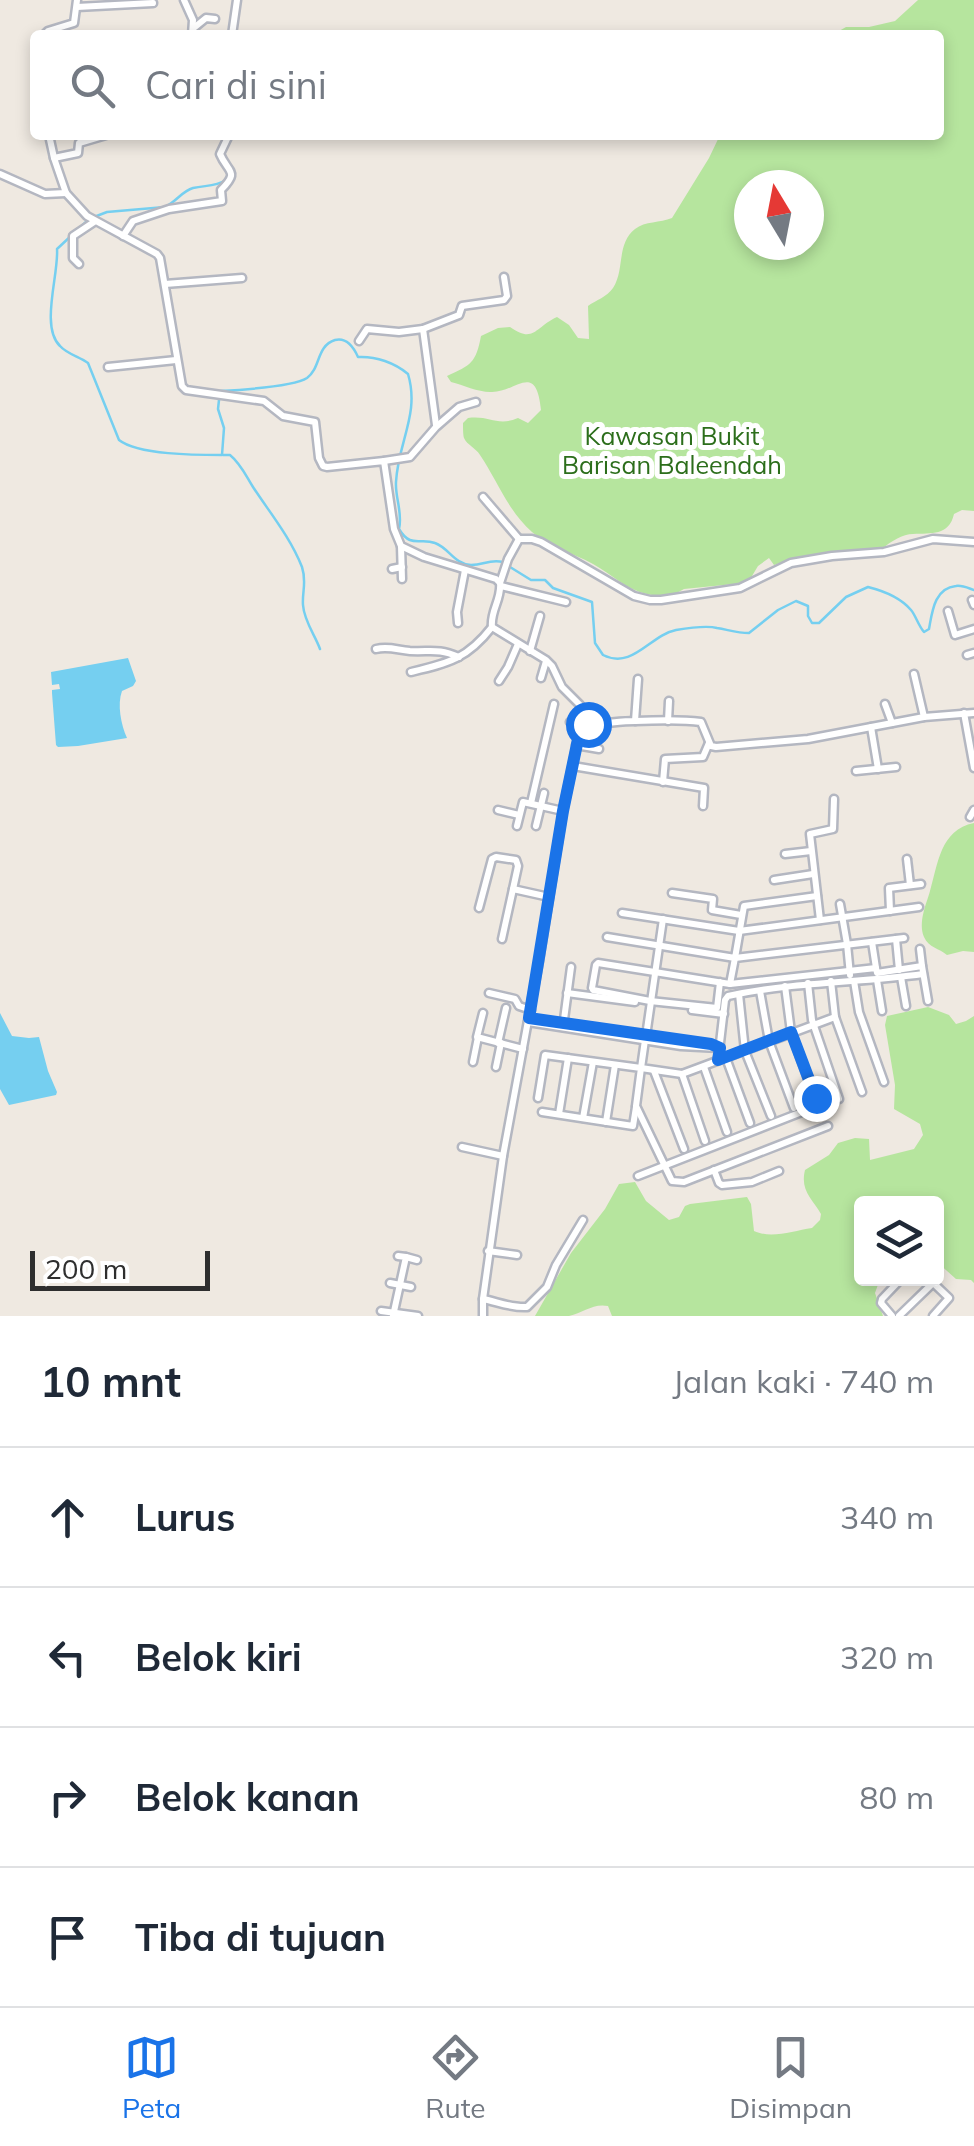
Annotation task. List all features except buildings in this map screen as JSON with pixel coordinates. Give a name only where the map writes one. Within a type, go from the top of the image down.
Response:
[{"type":"street","points":[[184,0],[194,30]]},
{"type":"street","points":[[233,30],[236,0]]},
{"type":"street","points":[[51,30],[74,22],[77,4],[154,4]]},
{"type":"street","points":[[195,30],[208,18],[215,19]]},
{"type":"street","points":[[49,140],[66,193],[92,219],[157,254],[162,262],[176,360],[184,388],[264,401],[283,416],[315,422],[318,458],[323,466],[399,460],[416,452],[436,426],[459,407],[476,402]]},
{"type":"street","points":[[54,158],[78,153],[80,143],[90,140]]},
{"type":"street","points":[[123,236],[133,220],[222,201],[221,190],[232,175],[220,154],[227,140]]},
{"type":"street","points":[[0,174],[45,194],[66,193]]},
{"type":"street","points":[[79,264],[73,258],[73,236],[92,219]]},
{"type":"street","points":[[359,341],[368,329],[422,329],[459,315],[462,306],[504,300],[504,277]]},
{"type":"street","points":[[164,284],[242,278]]},
{"type":"street","points":[[422,329],[436,426]]},
{"type":"street","points":[[108,367],[176,360]]},
{"type":"street","points":[[384,462],[394,529],[401,546],[402,579]]},
{"type":"street","points":[[483,497],[519,539],[541,542],[634,596],[650,600],[740,588],[799,561],[884,552],[933,539],[974,542]]},
{"type":"street","points":[[412,672],[460,658],[492,627],[500,584],[519,539]]},
{"type":"street","points":[[401,546],[492,577],[500,584],[566,602]]},
{"type":"street","points":[[392,569],[402,567]]},
{"type":"street","points":[[458,623],[465,570]]},
{"type":"street","points":[[948,611],[955,635],[974,629]]},
{"type":"street","points":[[530,651],[540,616]]},
{"type":"street","points":[[483,1316],[502,1156],[581,725],[580,704],[562,687],[552,666],[492,627]]},
{"type":"street","points":[[499,681],[518,644]]},
{"type":"street","points":[[376,649],[442,650],[460,658]]},
{"type":"street","points":[[542,678],[546,660]]},
{"type":"street","points":[[914,674],[924,717]]},
{"type":"street","points":[[635,721],[638,678]]},
{"type":"street","points":[[668,702],[668,721]]},
{"type":"street","points":[[530,803],[554,704]]},
{"type":"street","points":[[885,704],[892,723]]},
{"type":"street","points":[[964,713],[974,768]]},
{"type":"street","points":[[570,722],[701,722],[716,747],[808,739],[924,717],[974,713]]},
{"type":"street","points":[[871,727],[878,769]]},
{"type":"street","points":[[536,730],[547,732]]},
{"type":"street","points":[[663,782],[665,759],[702,756],[710,742]]},
{"type":"street","points":[[576,746],[599,749]]},
{"type":"street","points":[[529,763],[540,766]]},
{"type":"street","points":[[573,766],[704,788],[702,806]]},
{"type":"street","points":[[856,771],[896,767]]},
{"type":"street","points":[[524,782],[535,784]]},
{"type":"street","points":[[536,826],[544,793]]},
{"type":"street","points":[[820,920],[810,834],[833,829],[834,799]]},
{"type":"street","points":[[517,826],[522,802],[563,811]]},
{"type":"street","points":[[498,810],[520,814]]},
{"type":"street","points":[[786,854],[811,851]]},
{"type":"street","points":[[479,908],[492,859],[516,860],[518,866],[502,939]]},
{"type":"street","points":[[907,859],[910,885]]},
{"type":"street","points":[[774,880],[814,874]]},
{"type":"street","points":[[890,911],[888,888],[920,884]]},
{"type":"street","points":[[513,889],[549,898]]},
{"type":"street","points":[[672,893],[713,900],[712,910],[742,915]]},
{"type":"street","points":[[730,984],[744,906],[817,896]]},
{"type":"street","points":[[862,903],[863,914]]},
{"type":"street","points":[[840,904],[859,1012],[884,1082]]},
{"type":"street","points":[[622,914],[738,931],[919,907]]},
{"type":"street","points":[[542,1112],[633,1126],[662,920]]},
{"type":"street","points":[[607,937],[735,958],[900,938],[900,974],[906,1006]]},
{"type":"street","points":[[872,942],[877,973],[900,974]]},
{"type":"street","points":[[920,949],[928,1001]]},
{"type":"street","points":[[724,1014],[593,990],[596,965],[656,970],[730,984],[877,980],[923,970]]},
{"type":"street","points":[[563,1025],[571,967]]},
{"type":"street","points":[[750,1124],[720,1048],[728,996],[831,982],[876,968]]},
{"type":"street","points":[[877,980],[882,1011]]},
{"type":"street","points":[[567,994],[717,1008],[720,982]]},
{"type":"street","points":[[831,982],[835,1017],[862,1092]]},
{"type":"street","points":[[808,983],[814,1024],[839,1099]]},
{"type":"street","points":[[785,986],[791,1032],[816,1098]]},
{"type":"street","points":[[489,992],[515,999],[529,1017],[602,1032],[720,1048]]},
{"type":"street","points":[[760,992],[769,1041],[794,1108]]},
{"type":"street","points":[[739,994],[744,1051],[771,1116]]},
{"type":"street","points":[[496,1067],[506,1008]]},
{"type":"street","points":[[473,1062],[483,1013]]},
{"type":"street","points":[[538,1098],[545,1055],[682,1074],[835,1017]]},
{"type":"street","points":[[478,1038],[523,1049]]},
{"type":"street","points":[[559,1114],[568,1058]]},
{"type":"street","points":[[584,1118],[592,1062]]},
{"type":"street","points":[[606,1122],[615,1065]]},
{"type":"street","points":[[704,1067],[726,1132]]},
{"type":"street","points":[[654,1071],[684,1150]]},
{"type":"street","points":[[682,1074],[705,1141]]},
{"type":"street","points":[[638,1176],[824,1104]]},
{"type":"street","points":[[636,1106],[672,1182],[684,1182],[828,1126]]},
{"type":"street","points":[[462,1147],[502,1156]]},
{"type":"street","points":[[714,1170],[722,1185],[752,1182],[779,1171]]},
{"type":"street","points":[[483,1299],[513,1308],[526,1307],[547,1286],[583,1220]]},
{"type":"street","points":[[488,1251],[517,1255]]},
{"type":"street","points":[[394,1314],[402,1257],[417,1260]]},
{"type":"street","points":[[390,1283],[411,1287]]},
{"type":"street","points":[[892,1316],[882,1306],[882,1298],[894,1286]]},
{"type":"street","points":[[899,1316],[926,1286]]},
{"type":"street","points":[[936,1286],[949,1298],[936,1315]]},
{"type":"street","points":[[381,1310],[418,1316]]},
{"type":"green space","name":"Kawasan Bukit Barisan Baleendah","points":[[918,0],[974,0],[974,511],[954,514],[944,530],[905,535],[883,548],[799,557],[774,565],[769,558],[744,583],[684,589],[662,596],[633,589],[593,564],[553,546],[524,524],[480,455],[465,440],[463,423],[468,418],[518,418],[528,423],[541,410],[534,386],[529,382],[485,392],[451,382],[447,376],[471,362],[481,336],[498,328],[510,327],[530,334],[557,317],[578,338],[589,339],[588,306],[613,288],[629,235],[643,225],[672,218],[718,140],[944,140],[944,30],[841,30],[895,21]]},
{"type":"green space","points":[[974,823],[974,952],[947,955],[926,941],[923,914],[947,840]]},
{"type":"green space","points":[[928,1007],[949,1015],[956,1024],[974,1016],[974,1283],[956,1279],[944,1268],[944,1196],[854,1196],[854,1286],[878,1286],[875,1293],[883,1316],[612,1316],[608,1306],[603,1305],[569,1316],[535,1316],[571,1253],[619,1184],[635,1182],[646,1201],[669,1220],[679,1217],[690,1204],[747,1197],[754,1231],[782,1234],[812,1228],[820,1220],[821,1214],[805,1189],[805,1170],[829,1155],[838,1143],[869,1139],[870,1160],[914,1149],[923,1135],[920,1124],[894,1109],[887,1016]]},
{"type":"water","points":[[128,658],[136,681],[121,696],[120,714],[127,738],[58,747],[52,690],[60,689],[59,684],[52,685],[51,672]]},
{"type":"water","points":[[0,1013],[12,1036],[39,1037],[56,1095],[9,1105],[0,1089]]},
{"type":"waterway","points":[[223,141],[217,153],[223,165]]},
{"type":"waterway","points":[[94,217],[107,212],[165,207],[189,189],[226,180]]},
{"type":"waterway","points":[[87,221],[57,249],[51,326],[60,346],[88,363],[119,440],[153,451],[222,455],[220,391],[300,381],[311,374],[329,343],[343,340],[358,357],[385,361],[408,374],[410,415],[396,482],[399,529],[403,535],[412,541],[435,543],[465,564],[503,562]]},
{"type":"waterway","points":[[223,455],[230,455],[240,466],[297,556],[304,577],[304,611],[320,649]]},
{"type":"waterway","points":[[510,567],[531,580],[545,580],[553,588],[592,602],[595,643],[603,655],[614,658],[632,655],[676,630],[708,627],[749,633],[796,601],[808,606],[812,623],[819,623],[846,597],[868,587],[902,601],[924,632],[929,629],[935,602],[943,591],[958,586],[974,590]]},
{"type":"route","points":[[588,724],[581,725],[563,811],[529,1018],[711,1044],[720,1048],[718,1060],[791,1032],[816,1098]]}]
